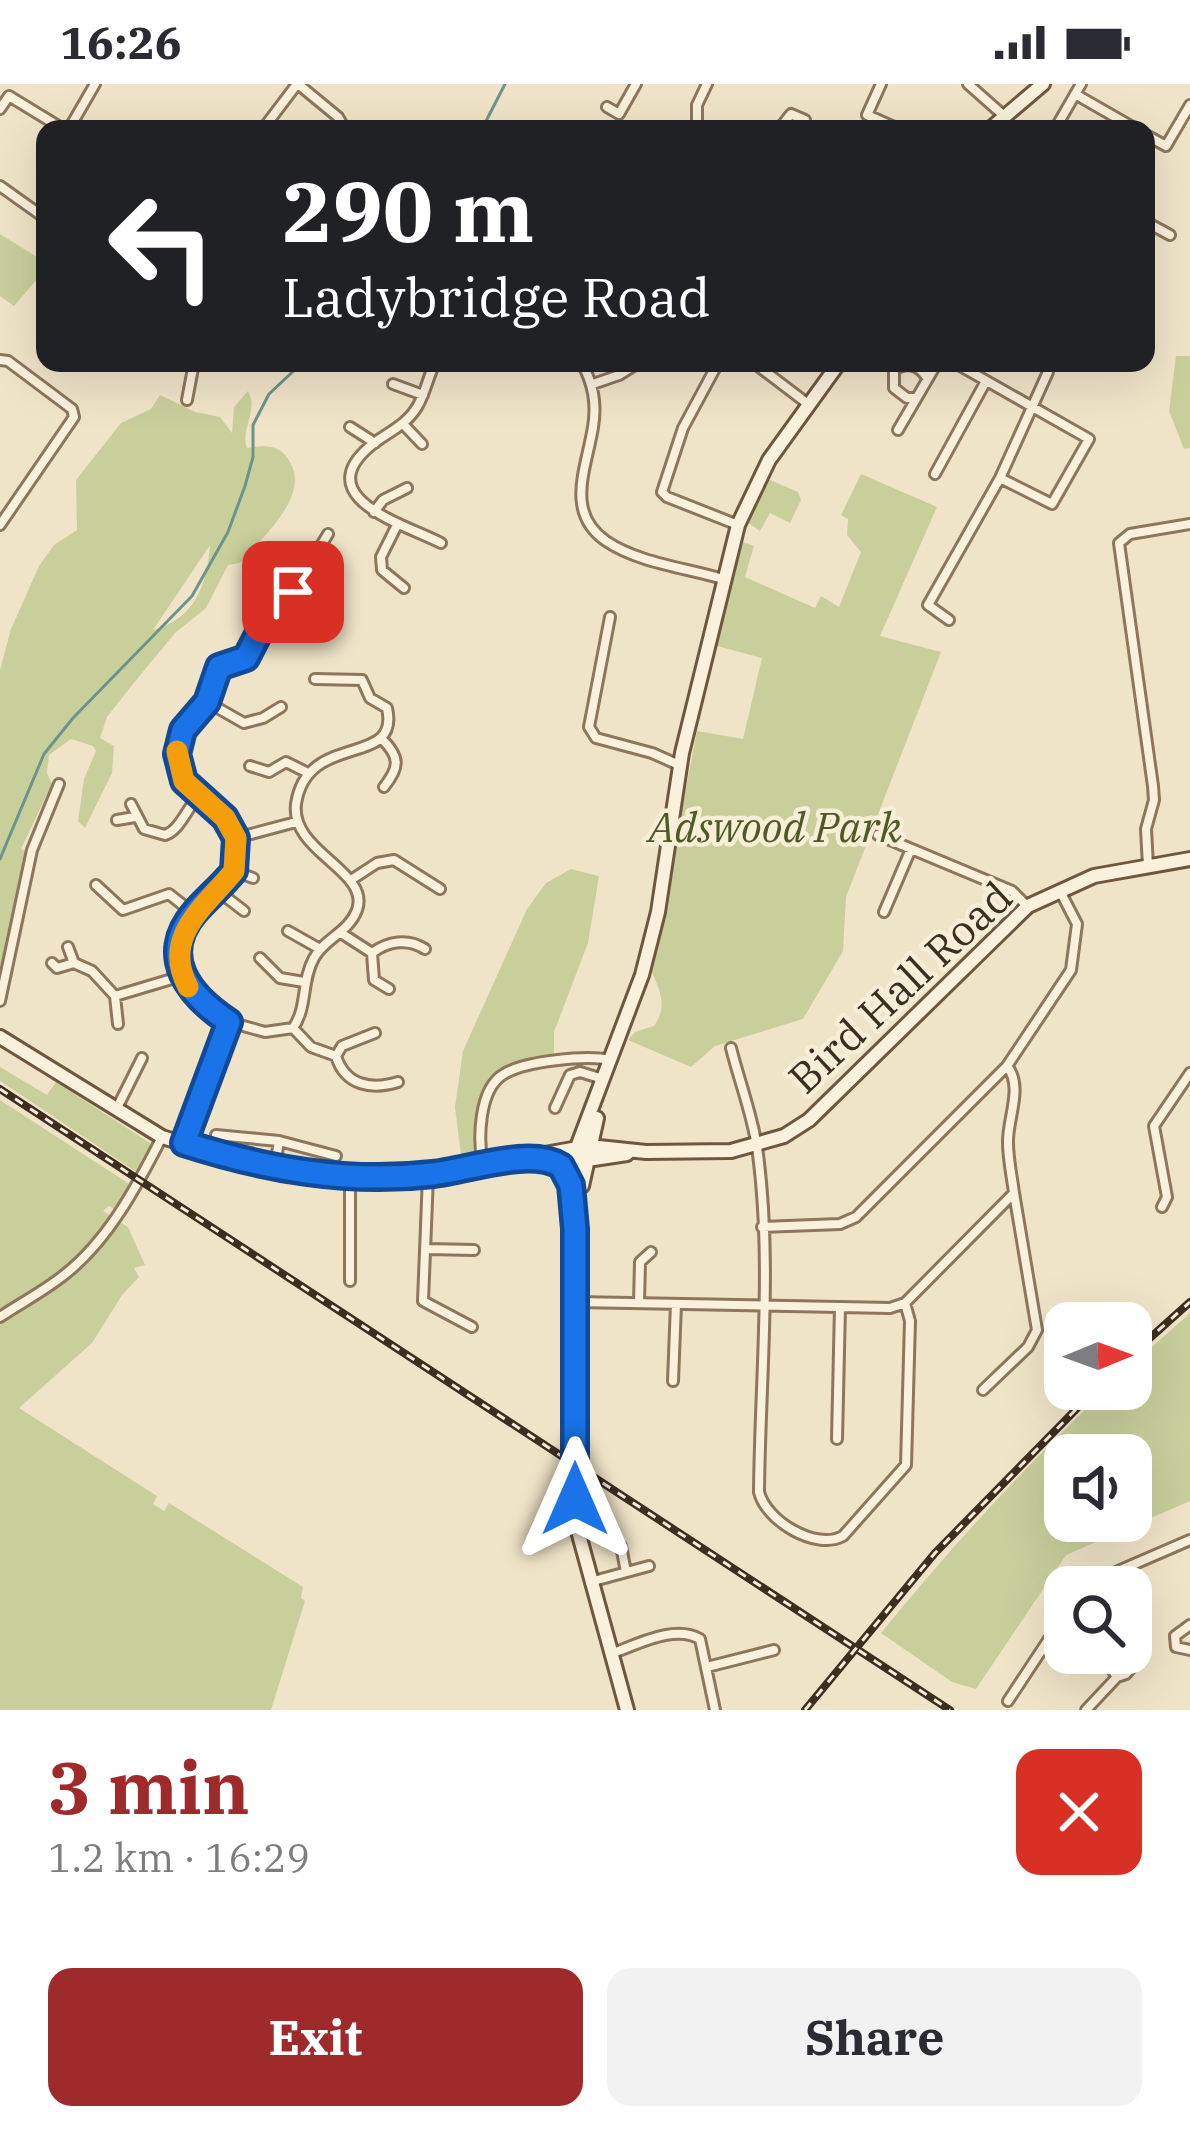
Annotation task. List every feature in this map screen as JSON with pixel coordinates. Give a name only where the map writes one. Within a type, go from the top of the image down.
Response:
[{"type":"street","points":[[72,120],[95,84]]},
{"type":"street","points":[[270,120],[298,84],[337,120]]},
{"type":"street","points":[[607,107],[619,114],[636,84]]},
{"type":"street","points":[[697,120],[705,84]]},
{"type":"street","points":[[878,120],[867,115],[881,84]]},
{"type":"street","points":[[968,84],[1003,116]]},
{"type":"street","points":[[999,120],[1043,84]]},
{"type":"street","points":[[1060,120],[1081,84]]},
{"type":"street","points":[[1075,94],[1120,120]]},
{"type":"street","points":[[0,109],[9,96],[50,120]]},
{"type":"street","points":[[1155,140],[1166,146],[1190,105]]},
{"type":"street","points":[[786,120],[791,114],[805,120]]},
{"type":"street","points":[[0,186],[36,209]]},
{"type":"street","points":[[1155,227],[1170,235]]},
{"type":"street","points":[[0,360],[5,358],[74,417],[0,525]]},
{"type":"street","points":[[187,400],[192,372]]},
{"type":"street","points":[[432,372],[403,424],[358,457],[350,478],[356,497],[374,512],[442,543]]},
{"type":"street","points":[[587,372],[593,384],[593,426],[580,497],[592,527],[605,540],[627,550],[725,580]]},
{"type":"street","points":[[593,384],[624,372]]},
{"type":"street","points":[[713,372],[682,428],[662,492],[738,525]]},
{"type":"street","points":[[766,372],[808,404]]},
{"type":"street","points":[[627,1710],[581,1554],[575,1499],[575,1229],[582,1153],[643,975],[658,913],[681,759],[738,525],[769,460],[832,372]]},
{"type":"street","points":[[894,372],[894,388],[907,398],[916,398]]},
{"type":"street","points":[[920,372],[927,378]]},
{"type":"street","points":[[898,430],[931,372]]},
{"type":"street","points":[[971,372],[1089,439],[1052,504],[1000,478]]},
{"type":"street","points":[[949,620],[928,605],[1000,478],[1048,372]]},
{"type":"street","points":[[935,474],[986,381]]},
{"type":"street","points":[[393,384],[423,395]]},
{"type":"street","points":[[403,424],[422,444]]},
{"type":"street","points":[[350,427],[375,442]]},
{"type":"street","points":[[374,512],[383,500],[407,488]]},
{"type":"street","points":[[1148,866],[1146,829],[1153,786],[1119,543],[1130,534],[1190,524]]},
{"type":"street","points":[[397,525],[381,557],[382,570],[404,588]]},
{"type":"street","points":[[293,1028],[265,1033],[229,1022],[192,994],[182,976],[180,946],[194,914],[234,871],[236,838],[225,818],[184,781],[177,754],[183,730],[207,702],[219,667],[246,658],[275,602],[293,592],[328,534]]},
{"type":"street","points":[[293,592],[337,615]]},
{"type":"street","points":[[610,617],[589,728],[596,738],[681,759]]},
{"type":"street","points":[[293,1028],[304,1006],[304,982],[320,949],[341,933],[358,900],[351,880],[307,839],[296,822],[301,786],[308,773],[334,754],[369,748],[382,739],[389,717],[387,708],[370,698],[362,680],[315,680]]},
{"type":"street","points":[[207,702],[244,724],[281,707]]},
{"type":"street","points":[[382,739],[397,760],[396,772],[384,787]]},
{"type":"street","points":[[254,773],[269,772],[286,762],[308,773]]},
{"type":"street","points":[[0,1001],[32,850],[59,784]]},
{"type":"street","points":[[131,804],[144,829],[157,835],[172,833],[199,797]]},
{"type":"street","points":[[117,820],[135,817]]},
{"type":"street","points":[[236,838],[296,822]]},
{"type":"street","points":[[878,835],[1012,891],[1028,906]]},
{"type":"street","points":[[884,912],[911,849]]},
{"type":"street","points":[[351,880],[376,863],[394,860],[440,889]]},
{"type":"street","name":"Bird Hall Road","points":[[0,1037],[162,1137],[274,1168],[350,1177],[428,1175],[535,1156],[730,1151],[784,1136],[809,1120],[1028,906],[1094,876],[1190,860]]},
{"type":"street","points":[[234,871],[253,878]]},
{"type":"street","points":[[96,885],[123,910],[169,895],[194,914]]},
{"type":"street","points":[[762,1227],[840,1224],[856,1217],[1007,1066],[1074,961],[1077,924],[1059,889]]},
{"type":"street","points":[[218,891],[244,911]]},
{"type":"street","points":[[288,931],[320,949]]},
{"type":"street","points":[[341,933],[372,952]]},
{"type":"street","points":[[372,952],[382,945],[408,942],[425,949]]},
{"type":"street","points":[[68,947],[74,963]]},
{"type":"street","points":[[372,952],[374,980],[389,989]]},
{"type":"street","points":[[260,958],[280,978],[304,982]]},
{"type":"street","points":[[52,963],[57,968],[74,963],[92,971],[115,996],[118,1024]]},
{"type":"street","points":[[115,996],[182,976]]},
{"type":"street","points":[[184,1143],[229,1022]]},
{"type":"street","points":[[293,1028],[311,1047],[336,1056]]},
{"type":"street","points":[[375,1034],[342,1046],[336,1056],[340,1068],[356,1082],[380,1088],[398,1082]]},
{"type":"street","points":[[730,1048],[757,1145],[765,1306],[762,1504],[808,1536],[831,1543],[859,1521],[906,1465],[910,1321],[905,1303]]},
{"type":"street","points":[[582,1153],[614,1054]]},
{"type":"street","points":[[483,1167],[480,1121],[504,1073],[560,1059],[614,1054]]},
{"type":"street","points":[[116,1112],[142,1058]]},
{"type":"street","points":[[983,1390],[1028,1347],[1037,1330],[1007,1142],[1013,1074],[1007,1066]]},
{"type":"street","points":[[555,1108],[570,1075],[580,1072],[604,1080]]},
{"type":"street","points":[[1162,1208],[1167,1197],[1154,1126],[1190,1073]]},
{"type":"street","points":[[216,1135],[279,1141],[336,1156]]},
{"type":"street","points":[[0,1317],[65,1274],[93,1247],[162,1137]]},
{"type":"street","points":[[274,1168],[279,1141]]},
{"type":"street","points":[[535,1156],[553,1161],[566,1173],[575,1229]]},
{"type":"street","points":[[428,1175],[423,1301],[472,1327]]},
{"type":"street","points":[[350,1177],[350,1281]]},
{"type":"street","points":[[576,1302],[890,1308],[905,1303],[1014,1192]]},
{"type":"street","points":[[428,1249],[473,1250]]},
{"type":"street","points":[[639,1304],[640,1262],[651,1252]]},
{"type":"street","points":[[674,1381],[676,1304]]},
{"type":"street","points":[[837,1439],[840,1307]]},
{"type":"street","points":[[1130,1566],[1190,1540]]},
{"type":"street","points":[[621,1546],[626,1572]]},
{"type":"street","points":[[589,1582],[649,1566]]},
{"type":"street","points":[[1190,1625],[1175,1636],[1176,1647],[1190,1650]]},
{"type":"street","points":[[609,1654],[677,1632],[690,1633],[700,1639],[716,1710]]},
{"type":"street","points":[[707,1667],[774,1650]]},
{"type":"street","points":[[1008,1701],[1044,1651]]},
{"type":"street","points":[[1087,1710],[1117,1677],[1126,1674]]},
{"type":"green space","points":[[0,234],[36,256],[36,280],[14,306],[0,296]]},
{"type":"green space","points":[[1176,356],[1190,356],[1190,448],[1184,449],[1169,411]]},
{"type":"green space","points":[[248,391],[252,406],[247,448],[272,447],[290,462],[295,475],[289,503],[240,563],[228,565],[206,608],[175,633],[107,717],[100,738],[114,746],[112,773],[85,828],[78,821],[84,779],[96,751],[71,739],[49,755],[47,773],[52,784],[21,849],[26,851],[0,987],[4,966],[0,965],[0,670],[11,629],[39,566],[54,545],[77,530],[76,480],[121,423],[151,409],[160,395],[195,412],[220,417],[232,433],[234,407]],"holes":[[[210,545],[202,587],[189,609],[153,630]]]},
{"type":"green space","name":"Adswood Park","points":[[861,474],[937,507],[880,636],[941,652],[846,897],[843,951],[803,1019],[715,1046],[691,1067],[628,1040],[635,1032],[654,1026],[661,1011],[660,991],[651,970],[697,731],[743,739],[762,658],[717,646],[743,542],[754,546],[745,577],[815,608],[821,596],[839,607],[861,552],[847,535],[848,519],[841,515]]},
{"type":"green space","points":[[768,479],[798,492],[801,500],[790,523],[770,513],[760,531],[748,523]]},
{"type":"green space","points":[[571,869],[599,876],[588,943],[554,1032],[554,1056],[500,1071],[480,1114],[478,1161],[462,1163],[455,1107],[463,1051],[527,909],[546,883]]},
{"type":"green space","points":[[0,1067],[47,1095],[56,1082],[153,1145],[138,1173],[0,1081]]},
{"type":"green space","points":[[0,1100],[131,1185],[115,1210],[109,1206],[103,1211],[128,1227],[145,1265],[134,1268],[139,1277],[92,1343],[19,1408],[157,1496],[153,1504],[164,1511],[169,1503],[303,1587],[305,1601],[271,1710],[0,1710]]},
{"type":"green space","points":[[1190,1313],[1190,1501],[1152,1518],[1152,1434],[1061,1434],[1085,1410],[1152,1410],[1152,1347]]},
{"type":"green space","points":[[1044,1452],[1044,1542],[1096,1542],[1066,1555],[1059,1566],[1044,1566],[1044,1588],[976,1689],[952,1682],[881,1633]]},
{"type":"waterway","points":[[487,120],[505,84]]},
{"type":"waterway","points":[[0,859],[44,754],[192,596],[228,532],[245,486],[253,457],[253,425],[269,394],[292,372]]},
{"type":"railway","points":[[0,1089],[950,1710]]},
{"type":"railway","points":[[1152,1336],[1190,1302]]},
{"type":"railway","points":[[805,1710],[935,1553],[1075,1410]]},
{"type":"slow traffic","points":[[177,751],[184,781],[225,818],[236,838],[234,871],[194,914],[182,936],[182,976],[188,987]]},
{"type":"route","points":[[293,592],[275,602],[246,658],[219,667],[207,702],[183,730],[177,754],[184,781],[225,818],[236,838],[234,871],[194,914],[180,946],[182,976],[192,994],[229,1022],[184,1143],[274,1168],[350,1177],[428,1175],[535,1156],[561,1166],[571,1185],[575,1229],[575,1499]]}]
